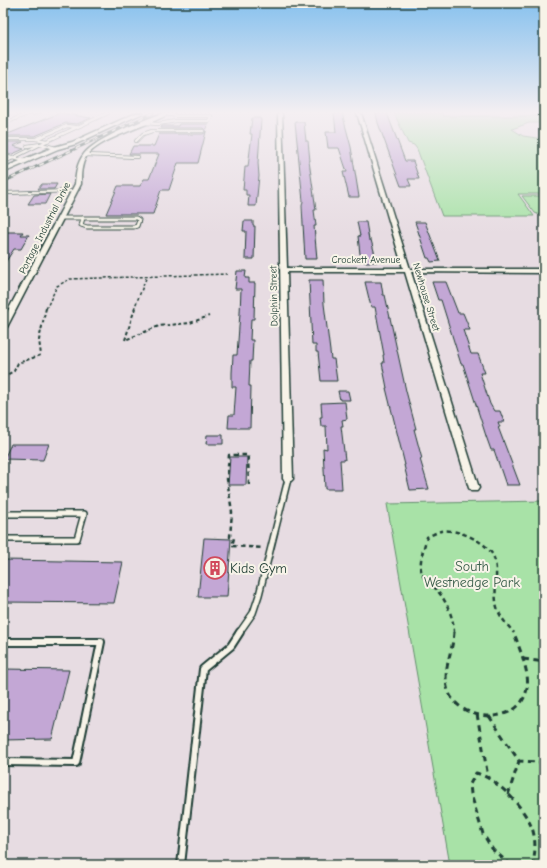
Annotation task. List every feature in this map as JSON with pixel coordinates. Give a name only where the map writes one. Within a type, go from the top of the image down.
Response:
[{"type":"main road","points":[[3,172],[43,154]]},
{"type":"street","name":"Dolphin Street","points":[[281,154],[288,479]]},
{"type":"street","name":"Newhouse Street","points":[[371,154],[474,488]]},
{"type":"street","name":"Portage Industrial Drive","points":[[3,327],[78,184],[79,169],[85,155]]},
{"type":"street","name":"Crockett Avenue","points":[[283,270],[544,271]]},
{"type":"lane","points":[[3,162],[21,154]]},
{"type":"lane","points":[[85,155],[138,157]]},
{"type":"lane","points":[[3,156],[26,161]]},
{"type":"lane","points":[[3,193],[74,191]]},
{"type":"lane","points":[[61,218],[83,218],[136,218],[139,220],[137,226],[134,227],[87,227],[80,225],[83,218]]},
{"type":"lane","points":[[180,865],[203,669],[231,646],[253,614],[288,479]]},
{"type":"lane","points":[[3,514],[84,514],[77,539],[3,540]]},
{"type":"lane","points":[[3,642],[101,642],[76,763],[3,762]]},
{"type":"path","points":[[3,377],[14,371],[18,363],[41,355],[39,351],[40,335],[44,315],[56,288],[61,282],[70,279],[227,274]]},
{"type":"path","points":[[147,276],[139,294],[125,340],[159,326],[190,323],[209,316]]},
{"type":"path","points":[[249,485],[248,455],[229,455],[227,479],[232,512],[230,537],[234,538],[232,546],[271,548]]},
{"type":"path","points":[[442,531],[464,534],[487,547],[493,555],[494,560],[495,595],[500,616],[515,636],[523,659],[527,668],[528,683],[524,699],[516,708],[501,714],[489,716],[466,711],[458,705],[449,693],[446,679],[454,637],[454,624],[444,602],[436,590],[423,576],[422,562],[424,548],[428,537],[442,531]]},
{"type":"path","points":[[523,659],[544,662]]},
{"type":"path","points":[[477,714],[488,777]]},
{"type":"path","points":[[489,716],[519,761]]},
{"type":"path","points":[[519,761],[540,762]]},
{"type":"path","points":[[508,795],[519,761]]},
{"type":"path","points":[[510,865],[493,850],[483,834],[476,815],[470,784],[476,774],[482,774],[488,777],[508,795],[531,826],[535,841],[533,865]]},
{"type":"green space","points":[[419,154],[544,154],[544,194],[518,194],[534,216],[442,216]]},
{"type":"green space","points":[[522,196],[544,196],[544,217],[535,213]]},
{"type":"green space","name":"South Westnedge Park","points":[[544,501],[544,865],[450,865],[387,504]]},
{"type":"building","points":[[129,154],[200,154],[198,163],[178,163],[169,190],[161,190],[153,214],[106,214],[118,186],[140,186],[144,179],[149,179],[159,154]]},
{"type":"building","points":[[250,154],[259,154],[259,176],[256,206],[248,206],[249,195],[246,195],[246,190],[243,190],[245,167],[248,167]]},
{"type":"building","points":[[298,154],[309,154],[316,210],[314,210],[316,226],[314,226],[317,259],[305,259],[303,201]]},
{"type":"building","points":[[341,154],[352,154],[359,197],[349,197],[343,172],[347,172]]},
{"type":"building","points":[[389,154],[402,154],[405,161],[413,161],[419,179],[408,179],[411,186],[401,186]]},
{"type":"building","points":[[42,184],[57,184],[54,189],[38,189]]},
{"type":"building","points":[[50,194],[45,204],[28,204],[34,195]]},
{"type":"building","points":[[244,221],[253,221],[253,226],[255,226],[254,259],[245,259],[246,231],[243,231]]},
{"type":"building","points":[[357,222],[366,222],[369,240],[371,240],[377,262],[364,262],[363,255],[360,254],[358,236],[360,236]]},
{"type":"building","points":[[415,222],[425,222],[440,261],[431,262],[429,258],[427,258]]},
{"type":"building","points":[[3,232],[23,232],[21,235],[29,235],[21,249],[14,249],[3,266]]},
{"type":"building","points":[[237,271],[246,271],[245,278],[249,278],[249,283],[255,283],[254,319],[251,319],[250,340],[253,340],[249,386],[251,386],[250,428],[228,428],[229,415],[234,415],[236,387],[232,387],[232,373],[233,355],[237,355],[241,289],[235,289]]},
{"type":"building","points":[[309,280],[323,280],[324,304],[331,359],[334,359],[337,381],[321,381],[318,352],[316,352],[316,345],[312,345]]},
{"type":"building","points":[[365,282],[381,282],[416,429],[414,429],[422,459],[420,459],[429,489],[410,490],[386,388],[382,363],[384,363],[384,355],[375,307],[371,307]]},
{"type":"building","points":[[432,282],[446,282],[458,313],[463,313],[470,330],[463,330],[471,354],[478,354],[485,373],[480,373],[490,404],[494,411],[500,411],[504,422],[498,422],[500,427],[498,427],[520,485],[506,485],[494,450],[491,450],[486,436],[441,300],[438,300]]},
{"type":"building","points":[[338,391],[348,391],[350,400],[340,400]]},
{"type":"building","points":[[345,402],[347,419],[342,420],[343,426],[341,426],[345,460],[340,460],[342,489],[325,489],[323,448],[327,449],[326,426],[321,426],[321,403]]},
{"type":"building","points":[[207,435],[223,435],[223,444],[206,444]]},
{"type":"building","points":[[11,444],[49,444],[43,460],[4,459]]},
{"type":"building","points":[[230,457],[247,457],[246,485],[228,485]]},
{"type":"building","name":"Kids Gym","points":[[204,538],[231,539],[227,597],[198,597]]},
{"type":"building","points":[[3,560],[123,562],[114,603],[3,602]]},
{"type":"building","points":[[3,669],[69,670],[52,739],[3,740]]},
{"type":"railway","points":[[3,182],[65,154]]},
{"type":"place","name":"Kids Gym","points":[[215,568]]}]
